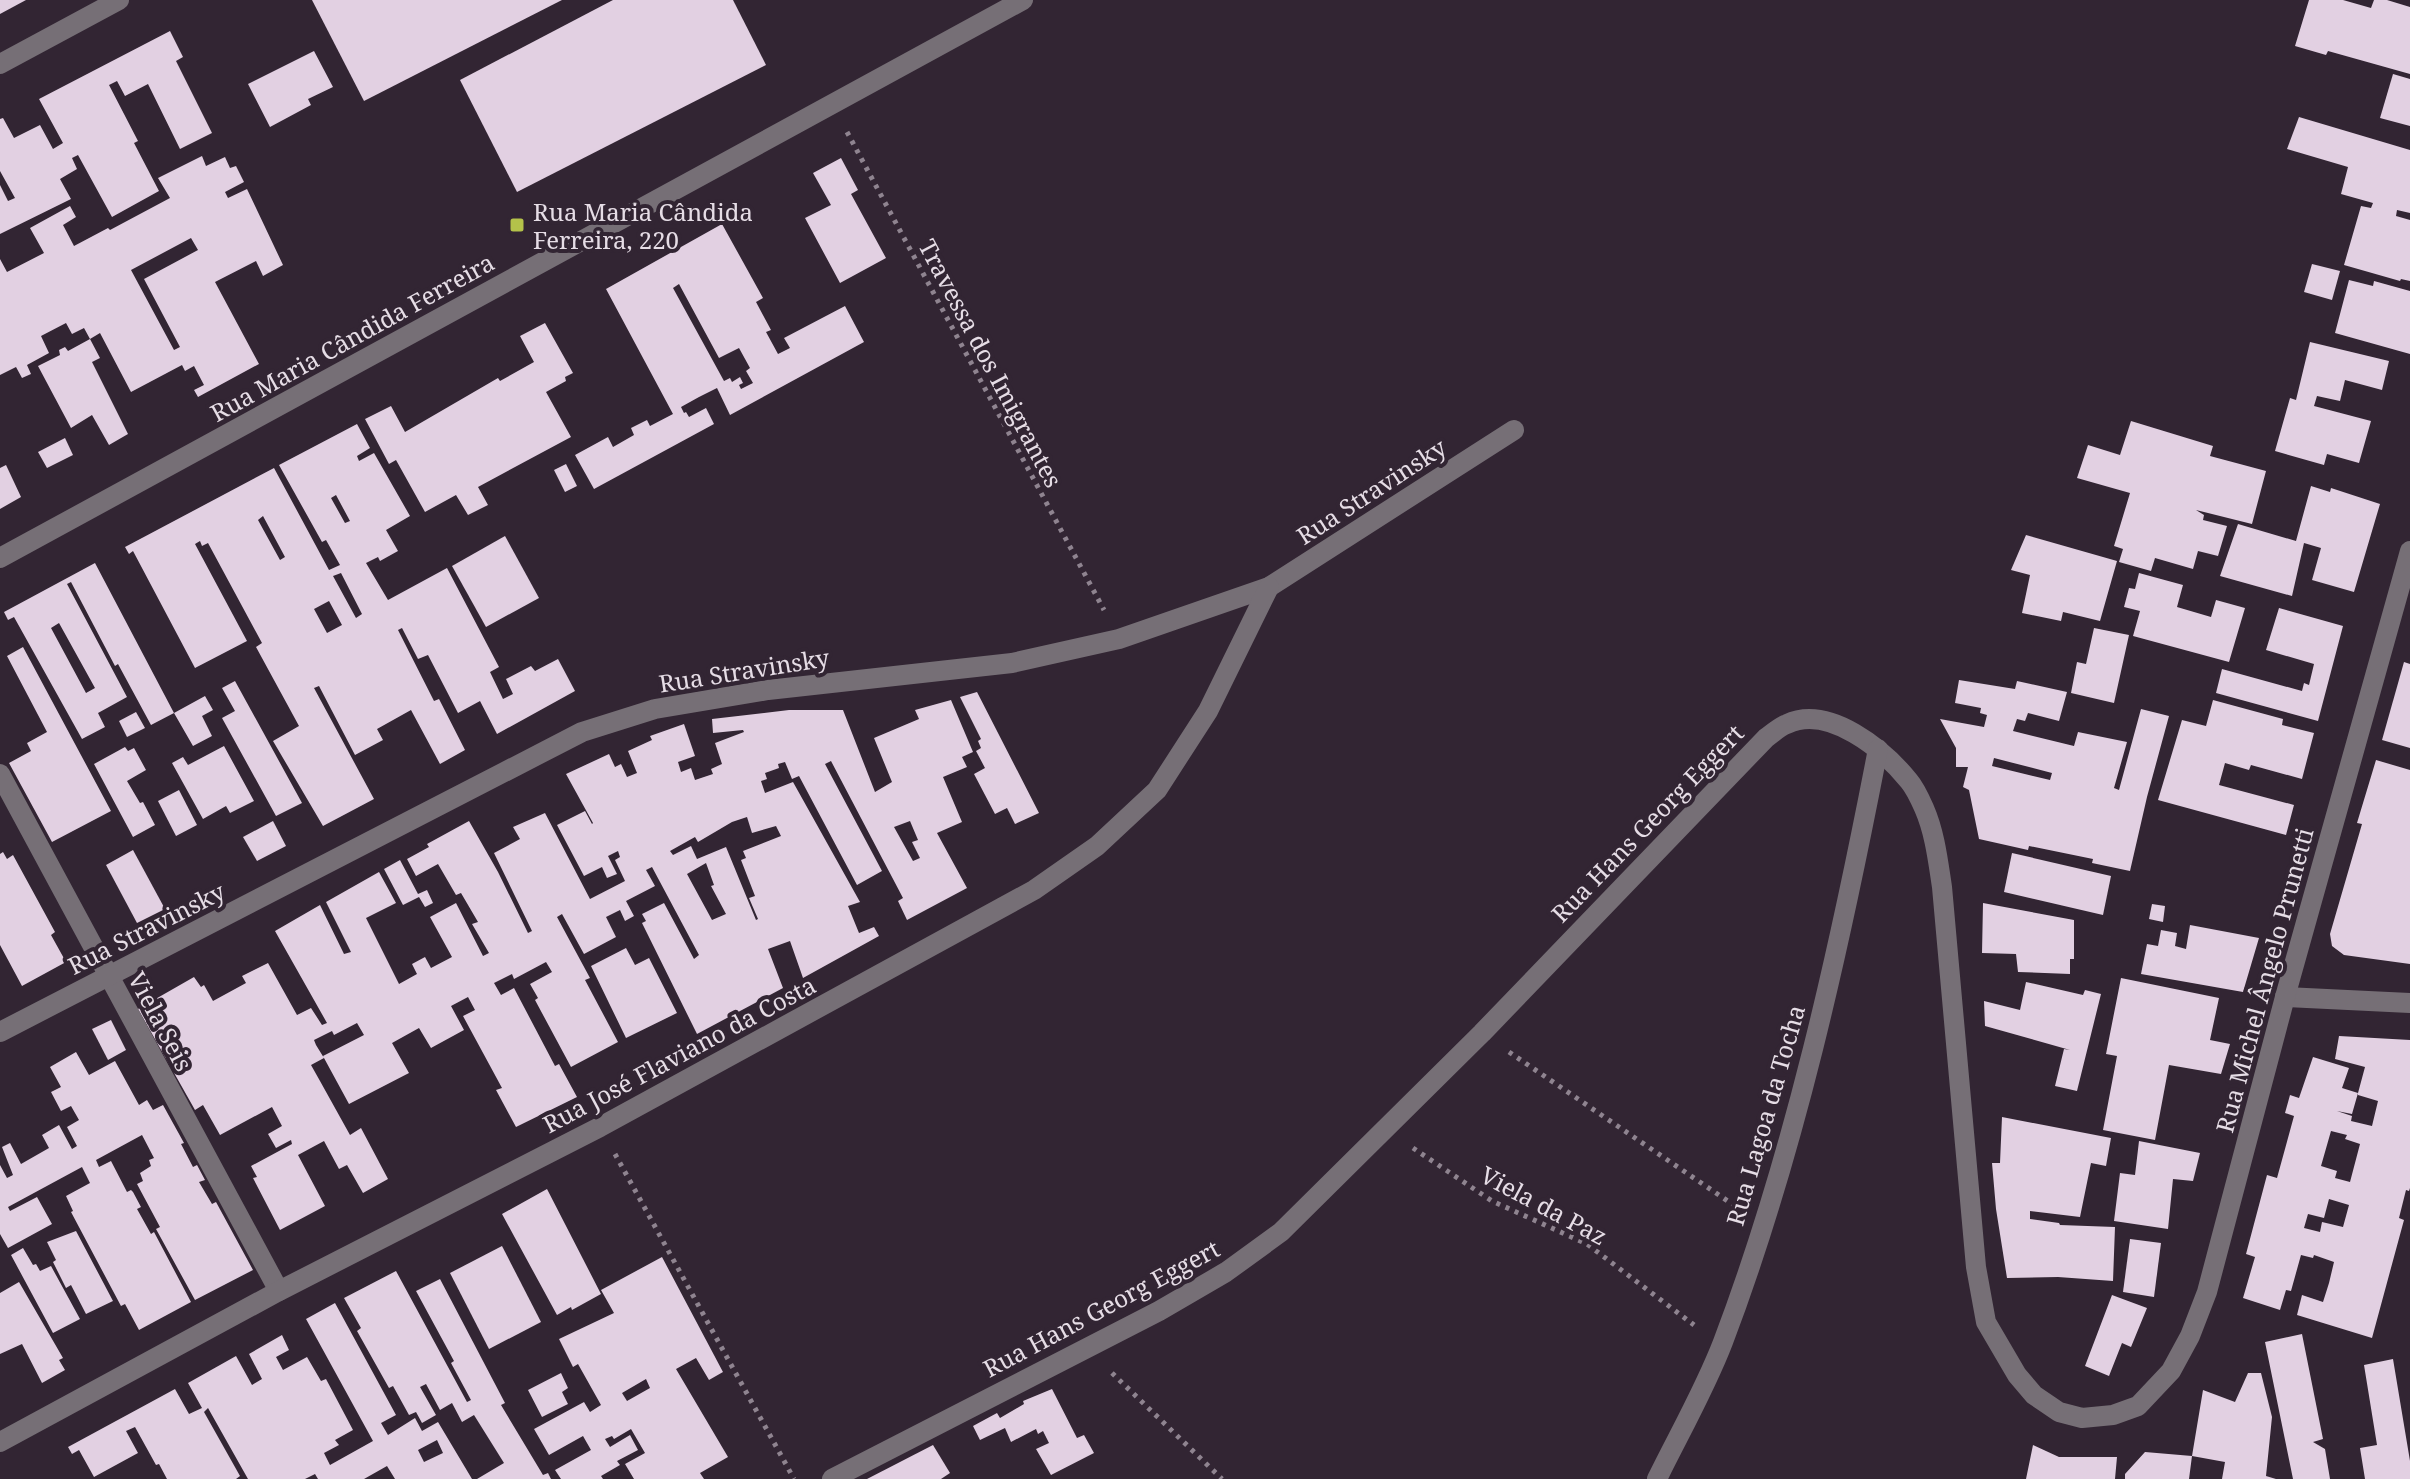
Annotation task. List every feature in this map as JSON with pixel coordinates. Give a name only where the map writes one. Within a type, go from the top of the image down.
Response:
[{"type":"street","points":[[0,64],[119,0]]},
{"type":"street","name":"Rua Maria Cândida Ferreira","points":[[0,558],[1023,0]]},
{"type":"street","name":"Rua Stravinsky","points":[[0,1032],[582,732],[655,709],[768,690],[1012,663],[1119,639],[1269,587],[1514,430]]},
{"type":"street","name":"Rua Michel Ângelo Prunetti","points":[[2138,1406],[2171,1371],[2190,1336],[2207,1292],[2285,997],[2410,551]]},
{"type":"street","name":"Rua José Flaviano da Costa","points":[[0,1442],[279,1291],[600,1127],[1034,890],[1097,846],[1157,790],[1208,711],[1269,587]]},
{"type":"street","name":"Rua Hans Georg Eggert","points":[[832,1479],[1159,1311],[1226,1272],[1281,1232],[1482,1033],[1766,738],[1788,723],[1813,719],[1837,724],[1858,735],[1878,749],[1911,782],[1935,842],[1942,887],[1976,1267],[1986,1322],[2017,1375],[2034,1395],[2059,1412],[2082,1418],[2113,1415],[2138,1406]]},
{"type":"street","name":"Rua Lagoa da Tocha","points":[[1657,1479],[1721,1346],[1763,1225],[1828,985],[1878,749]]},
{"type":"street","name":"Viela Seis","points":[[0,774],[279,1291]]},
{"type":"street","points":[[2285,997],[2410,1003]]},
{"type":"path","name":"Travessa dos Imigrantes","points":[[832,105],[1119,639]]},
{"type":"path","points":[[1482,1033],[1763,1225]]},
{"type":"path","points":[[600,1127],[794,1479]]},
{"type":"path","name":"Viela da Paz","points":[[1386,1129],[1492,1201],[1587,1244],[1721,1346]]},
{"type":"path","points":[[1086,1348],[1222,1479]]},
{"type":"building","points":[[0,0],[26,0],[0,14]]},
{"type":"building","points":[[312,0],[562,0],[364,101]]},
{"type":"building","points":[[613,0],[733,0],[766,65],[517,192],[460,80]]},
{"type":"building","points":[[2309,0],[2343,0],[2371,8],[2374,0],[2387,0],[2410,7],[2410,74],[2328,51],[2326,55],[2295,46]]},
{"type":"building","points":[[170,31],[183,57],[176,61],[212,133],[180,149],[148,84],[125,96],[117,81],[109,85],[159,191],[112,217],[78,155],[72,158],[77,169],[60,179],[71,199],[0,234],[0,185],[8,201],[15,198],[0,171],[0,119],[3,118],[14,138],[40,125],[53,149],[63,143],[39,99]]},
{"type":"building","points":[[314,51],[333,87],[308,99],[311,105],[270,127],[248,84]]},
{"type":"building","points":[[2393,74],[2410,79],[2410,126],[2380,118]]},
{"type":"building","points":[[2299,117],[2410,150],[2410,213],[2397,210],[2396,216],[2410,220],[2410,281],[2344,265],[2361,206],[2371,208],[2373,203],[2341,194],[2348,167],[2287,149]]},
{"type":"building","points":[[202,156],[206,166],[225,157],[230,168],[236,166],[244,182],[225,192],[228,198],[247,189],[283,265],[263,276],[256,261],[215,282],[259,364],[198,397],[194,390],[204,385],[194,366],[185,371],[182,365],[131,392],[100,333],[90,339],[84,328],[72,334],[66,323],[41,336],[49,353],[27,365],[31,374],[22,378],[16,367],[0,375],[0,259],[7,272],[44,253],[30,228],[70,206],[76,217],[63,225],[74,246],[170,198],[158,178]],"holes":[[[191,238],[198,250],[144,279],[180,347],[174,350],[131,270]]]},
{"type":"building","points":[[841,158],[858,190],[851,194],[886,258],[840,283],[805,218],[831,205],[813,173]]},
{"type":"building","points":[[722,224],[763,298],[756,302],[771,330],[766,332],[778,354],[790,348],[784,338],[845,306],[864,342],[730,415],[717,388],[699,397],[681,407],[684,413],[689,417],[706,408],[714,424],[594,489],[575,455],[608,437],[613,447],[634,435],[631,428],[647,420],[650,426],[673,414],[606,289]],"holes":[[[679,284],[719,358],[739,348],[750,368],[746,371],[753,383],[741,389],[739,385],[743,383],[740,377],[732,382],[730,378],[724,381],[673,288]]]},
{"type":"building","points":[[2312,264],[2340,271],[2332,300],[2304,292]]},
{"type":"building","points":[[2349,280],[2373,286],[2374,281],[2410,291],[2410,354],[2335,333]]},
{"type":"building","points":[[545,323],[573,373],[565,377],[566,381],[546,392],[571,437],[478,487],[488,505],[468,515],[456,495],[425,512],[396,460],[389,464],[365,419],[391,406],[405,432],[498,378],[500,381],[534,362],[520,336]]},
{"type":"building","points":[[90,339],[100,358],[92,362],[128,434],[109,445],[92,415],[71,428],[38,366],[60,355],[59,350],[65,347],[68,351]]},
{"type":"building","points":[[2310,342],[2389,361],[2382,390],[2345,380],[2340,401],[2317,396],[2314,406],[2371,421],[2359,463],[2327,454],[2324,465],[2275,451],[2290,398],[2296,400]]},
{"type":"building","points":[[2131,421],[2213,446],[2210,456],[2266,471],[2252,524],[2196,510],[2204,515],[2203,520],[2227,526],[2218,556],[2198,551],[2193,569],[2155,558],[2151,571],[2119,562],[2123,549],[2114,546],[2130,493],[2077,478],[2088,445],[2120,455]]},
{"type":"building","points":[[357,424],[370,448],[357,456],[359,461],[374,453],[410,516],[386,530],[398,551],[380,561],[378,557],[366,563],[388,600],[447,568],[499,667],[490,672],[503,699],[513,694],[506,679],[531,666],[535,671],[558,659],[575,691],[497,734],[480,701],[458,713],[428,655],[418,659],[402,628],[398,630],[434,701],[439,699],[465,750],[440,764],[411,710],[377,729],[383,740],[355,755],[319,686],[314,688],[374,799],[323,826],[273,741],[299,726],[256,647],[262,643],[208,543],[202,546],[200,541],[195,544],[247,641],[195,668],[133,551],[129,554],[125,547],[274,468],[329,570],[340,565],[326,540],[322,542],[279,465]],"holes":[[[336,495],[350,521],[345,523],[331,498]],[[263,516],[285,557],[280,560],[258,520]],[[341,573],[362,614],[356,618],[333,576]],[[329,601],[342,625],[327,633],[314,609]]]},
{"type":"building","points":[[65,438],[73,455],[47,468],[38,452]]},
{"type":"building","points":[[566,464],[577,486],[565,492],[554,470]]},
{"type":"building","points":[[6,465],[21,497],[0,509],[0,468]]},
{"type":"building","points":[[2311,486],[2330,492],[2331,488],[2380,504],[2354,592],[2312,580],[2321,548],[2304,543],[2292,596],[2220,576],[2238,524],[2296,541]]},
{"type":"building","points":[[2026,535],[2117,561],[2100,621],[2063,612],[2061,621],[2022,613],[2030,575],[2011,570]]},
{"type":"building","points":[[505,536],[539,598],[486,627],[452,566]]},
{"type":"building","points":[[95,563],[174,713],[151,725],[118,664],[115,666],[71,582],[67,584],[127,697],[98,713],[105,727],[82,739],[14,617],[8,620],[4,612]],"holes":[[[59,623],[95,688],[86,693],[51,628]]]},
{"type":"building","points":[[2139,573],[2183,585],[2177,607],[2211,617],[2216,600],[2245,608],[2229,662],[2133,636],[2140,611],[2124,607],[2129,588],[2135,589]]},
{"type":"building","points":[[2279,608],[2343,626],[2318,721],[2216,693],[2222,669],[2302,691],[2304,683],[2309,685],[2314,664],[2266,650]]},
{"type":"building","points":[[2094,628],[2129,635],[2114,703],[2071,693],[2077,662],[2086,664]]},
{"type":"building","points":[[23,647],[111,811],[52,842],[9,763],[31,751],[27,743],[47,732],[7,656]]},
{"type":"building","points":[[2404,662],[2410,664],[2410,748],[2382,740]]},
{"type":"building","points":[[1959,680],[2015,689],[2017,681],[2067,692],[2059,721],[2028,713],[2025,721],[2017,719],[2013,731],[2074,746],[2078,732],[2127,742],[2114,788],[2119,790],[2141,709],[2169,716],[2130,871],[2092,863],[2093,859],[1979,839],[1969,790],[1963,787],[1968,767],[1956,767],[1956,748],[1940,719],[1984,727],[1987,715],[1980,713],[1981,708],[1955,703]],"holes":[[[1994,758],[2052,773],[2050,780],[1992,766]]]},
{"type":"building","points":[[235,681],[302,803],[276,816],[222,718],[235,711],[222,688]]},
{"type":"building","points":[[977,692],[1039,813],[1015,824],[1007,808],[995,814],[974,774],[985,768],[976,751],[981,748],[978,741],[981,739],[960,697]]},
{"type":"building","points":[[205,696],[213,710],[202,716],[212,736],[193,746],[174,713]]},
{"type":"building","points":[[951,700],[973,752],[962,757],[967,767],[943,777],[962,822],[937,833],[967,888],[907,920],[898,901],[903,898],[831,761],[825,764],[882,871],[857,885],[799,776],[792,779],[785,762],[778,764],[779,768],[765,773],[767,779],[761,781],[765,793],[793,782],[860,902],[848,906],[859,933],[874,927],[879,936],[803,978],[790,941],[768,949],[783,988],[697,1034],[642,923],[646,921],[642,914],[664,903],[694,959],[699,955],[652,867],[646,870],[655,886],[626,901],[634,916],[625,921],[620,910],[606,917],[616,937],[584,954],[562,914],[557,917],[590,978],[585,980],[618,1042],[571,1067],[535,1000],[538,998],[530,984],[552,972],[546,962],[514,979],[512,974],[494,983],[501,995],[514,988],[555,1066],[559,1064],[577,1097],[516,1127],[496,1090],[502,1088],[463,1016],[475,1010],[468,997],[451,1006],[464,1030],[431,1048],[419,1028],[392,1043],[409,1073],[349,1104],[324,1058],[311,1065],[350,1135],[361,1128],[388,1179],[363,1193],[347,1165],[339,1169],[324,1141],[298,1155],[325,1206],[280,1230],[253,1178],[257,1177],[251,1166],[292,1144],[291,1140],[276,1148],[268,1134],[282,1126],[272,1107],[220,1135],[203,1105],[195,1110],[138,1009],[194,977],[201,987],[204,985],[213,1001],[246,983],[242,976],[268,963],[297,1015],[311,1008],[322,1025],[327,1023],[275,931],[320,905],[344,954],[351,952],[326,902],[379,872],[396,903],[366,918],[399,984],[417,974],[412,964],[425,957],[431,968],[452,957],[430,917],[456,903],[483,956],[489,953],[472,924],[478,922],[461,893],[456,895],[438,864],[416,876],[407,859],[469,821],[528,933],[532,931],[494,853],[520,839],[513,827],[545,813],[590,899],[625,881],[615,860],[620,857],[618,851],[608,856],[617,874],[607,878],[602,867],[584,876],[557,825],[585,811],[593,823],[566,774],[609,754],[615,767],[621,764],[627,777],[637,773],[628,751],[652,740],[650,736],[684,724],[695,756],[678,762],[681,772],[691,768],[695,780],[713,774],[711,769],[722,764],[715,743],[744,732],[713,733],[712,719],[789,710],[843,710],[875,792],[892,782],[874,738],[919,719],[915,710]],"holes":[[[747,817],[752,833],[776,826],[781,836],[743,851],[746,858],[741,860],[755,896],[749,898],[756,920],[726,847],[697,859],[691,846],[673,855],[670,851],[695,837],[698,842]],[[910,821],[918,840],[912,842],[920,858],[913,861],[894,827]],[[706,863],[714,885],[711,886],[726,914],[712,920],[687,874]],[[357,1023],[364,1035],[324,1058],[314,1040],[332,1031],[334,1035]]]},
{"type":"building","points":[[2213,700],[2283,719],[2282,725],[2314,733],[2302,779],[2251,765],[2249,770],[2225,763],[2219,785],[2294,805],[2286,835],[2158,800],[2182,720],[2206,726]]},
{"type":"building","points":[[136,712],[145,728],[127,737],[119,721]]},
{"type":"building","points":[[224,746],[254,801],[230,813],[226,806],[203,819],[172,763],[183,757],[188,765]]},
{"type":"building","points":[[125,747],[128,751],[134,748],[146,770],[127,781],[155,825],[133,837],[94,764]]},
{"type":"building","points":[[2376,760],[2410,770],[2410,964],[2344,955],[2332,946],[2330,934],[2362,824],[2357,823]]},
{"type":"building","points":[[179,790],[197,825],[176,836],[158,801]]},
{"type":"building","points":[[273,821],[286,846],[257,861],[243,837]]},
{"type":"building","points":[[133,850],[165,909],[137,923],[106,865]]},
{"type":"building","points":[[3,852],[7,859],[13,855],[55,932],[51,935],[66,962],[22,986],[0,945],[0,854]]},
{"type":"building","points":[[2012,853],[2111,876],[2103,915],[2004,892]]},
{"type":"building","points":[[400,860],[418,894],[427,890],[433,903],[425,907],[419,897],[403,905],[384,869]]},
{"type":"building","points":[[1983,903],[2074,920],[2074,959],[2070,959],[2070,974],[2018,972],[2016,954],[1982,953]]},
{"type":"building","points":[[2152,904],[2165,906],[2163,922],[2149,919]]},
{"type":"building","points":[[2190,925],[2259,938],[2243,992],[2141,974],[2147,944],[2158,946],[2161,930],[2177,933],[2175,946],[2186,949]]},
{"type":"building","points":[[626,948],[635,965],[649,958],[677,1013],[626,1038],[591,966]]},
{"type":"building","points":[[2121,978],[2219,998],[2210,1040],[2230,1044],[2221,1074],[2169,1065],[2155,1140],[2103,1130],[2117,1056],[2106,1054]]},
{"type":"building","points":[[2026,982],[2083,995],[2085,990],[2101,994],[2077,1091],[2055,1086],[2064,1049],[2070,1050],[1985,1026],[1984,1001],[2020,1010]]},
{"type":"building","points":[[111,1020],[126,1050],[108,1060],[92,1029]]},
{"type":"building","points":[[2339,1036],[2410,1040],[2410,1188],[2406,1190],[2399,1218],[2404,1220],[2372,1338],[2297,1315],[2302,1295],[2323,1302],[2329,1283],[2334,1262],[2314,1255],[2313,1258],[2301,1255],[2291,1291],[2286,1290],[2280,1310],[2243,1298],[2255,1257],[2246,1254],[2267,1175],[2277,1178],[2294,1116],[2285,1113],[2290,1095],[2299,1098],[2313,1057],[2349,1068],[2342,1088],[2358,1093],[2365,1067],[2335,1059]],"holes":[[[2358,1095],[2378,1101],[2372,1126],[2351,1121],[2352,1116],[2337,1111],[2352,1114]],[[2331,1131],[2347,1135],[2345,1139],[2360,1144],[2350,1182],[2335,1178],[2337,1171],[2321,1166]],[[2329,1199],[2349,1205],[2343,1227],[2322,1222],[2320,1232],[2304,1228],[2308,1214],[2324,1218]]]},
{"type":"building","points":[[76,1052],[89,1075],[115,1061],[139,1105],[147,1100],[153,1110],[163,1105],[193,1167],[197,1165],[205,1180],[199,1182],[212,1204],[216,1202],[253,1270],[195,1300],[156,1229],[160,1227],[137,1184],[143,1181],[140,1173],[151,1166],[149,1160],[154,1158],[142,1135],[96,1160],[99,1167],[111,1161],[127,1192],[133,1192],[141,1207],[137,1209],[151,1234],[154,1232],[191,1302],[139,1330],[125,1304],[121,1306],[71,1212],[66,1196],[90,1183],[82,1167],[8,1207],[10,1211],[37,1197],[52,1224],[8,1248],[0,1234],[0,1165],[7,1178],[13,1175],[2,1147],[10,1143],[21,1164],[49,1148],[42,1135],[59,1125],[72,1149],[77,1146],[67,1127],[79,1120],[71,1106],[61,1111],[51,1092],[61,1087],[50,1067]]},
{"type":"building","points":[[2002,1117],[2111,1138],[2106,1166],[2091,1163],[2080,1217],[2030,1211],[2030,1219],[2060,1225],[2115,1227],[2113,1281],[2058,1277],[2007,1278],[1992,1163],[2000,1163]]},
{"type":"building","points":[[2139,1141],[2200,1153],[2193,1181],[2173,1179],[2168,1229],[2114,1221],[2120,1173],[2135,1175]]},
{"type":"building","points":[[547,1189],[601,1294],[557,1315],[502,1214]]},
{"type":"building","points":[[76,1231],[113,1301],[86,1314],[71,1285],[66,1288],[47,1242]]},
{"type":"building","points":[[2130,1239],[2161,1243],[2154,1297],[2123,1292]]},
{"type":"building","points":[[502,1246],[541,1322],[489,1349],[450,1273]]},
{"type":"building","points":[[23,1248],[40,1271],[51,1266],[80,1319],[53,1333],[11,1255]]},
{"type":"building","points":[[662,1257],[723,1372],[709,1380],[696,1358],[676,1369],[728,1457],[700,1473],[704,1479],[634,1479],[625,1464],[645,1453],[631,1429],[614,1439],[612,1436],[605,1439],[610,1447],[630,1435],[638,1450],[617,1461],[620,1465],[601,1476],[603,1479],[561,1479],[555,1470],[591,1450],[583,1436],[549,1455],[534,1429],[584,1402],[590,1412],[601,1405],[578,1364],[573,1367],[559,1339],[614,1313],[601,1290]],"holes":[[[646,1379],[650,1388],[627,1401],[622,1393]]]},
{"type":"building","points":[[396,1271],[467,1402],[471,1400],[451,1363],[454,1361],[416,1291],[440,1279],[505,1403],[501,1405],[543,1475],[548,1473],[551,1479],[477,1479],[504,1463],[474,1415],[462,1422],[452,1403],[440,1410],[426,1384],[420,1387],[436,1415],[422,1423],[416,1412],[409,1415],[393,1386],[389,1388],[357,1331],[361,1328],[344,1298]]},
{"type":"building","points":[[19,1282],[63,1358],[59,1360],[65,1370],[42,1383],[22,1344],[0,1354],[0,1293]]},
{"type":"building","points":[[2112,1295],[2147,1308],[2131,1347],[2122,1343],[2109,1376],[2085,1366]]},
{"type":"building","points":[[335,1303],[396,1415],[381,1423],[388,1435],[415,1418],[422,1431],[438,1422],[472,1479],[395,1479],[387,1466],[364,1479],[318,1479],[315,1474],[305,1479],[248,1479],[208,1408],[204,1412],[240,1476],[236,1479],[167,1479],[135,1427],[126,1431],[138,1453],[94,1477],[79,1450],[72,1454],[68,1447],[175,1389],[189,1414],[202,1408],[188,1383],[236,1356],[252,1385],[262,1379],[249,1354],[282,1335],[289,1350],[276,1357],[283,1370],[307,1357],[321,1381],[326,1379],[353,1430],[335,1440],[339,1445],[324,1453],[330,1465],[373,1441],[306,1319]],"holes":[[[437,1440],[443,1453],[424,1462],[418,1450]]]},
{"type":"building","points":[[2302,1334],[2323,1439],[2313,1442],[2325,1449],[2330,1479],[2293,1479],[2265,1342]]},
{"type":"building","points":[[2393,1359],[2410,1461],[2410,1479],[2365,1479],[2360,1448],[2377,1445],[2364,1365]]},
{"type":"building","points":[[561,1373],[568,1388],[562,1392],[568,1404],[542,1417],[528,1390]]},
{"type":"building","points":[[2248,1373],[2261,1373],[2272,1417],[2266,1476],[2276,1479],[2222,1479],[2225,1462],[2192,1456],[2203,1390],[2235,1402]]},
{"type":"building","points":[[1052,1389],[1077,1438],[1084,1435],[1094,1453],[1051,1475],[1036,1449],[1049,1443],[1043,1431],[1038,1434],[1036,1429],[1011,1442],[1005,1428],[980,1440],[973,1426],[997,1413],[1000,1418],[1024,1404],[1023,1401]]},
{"type":"building","points":[[933,1445],[950,1473],[941,1479],[867,1479]]},
{"type":"building","points":[[2033,1445],[2059,1457],[2117,1457],[2115,1479],[2026,1479]]},
{"type":"building","points":[[2145,1452],[2192,1456],[2189,1479],[2125,1479],[2125,1474]]},
{"type":"place","name":"Rua Maria Cândida Ferreira, 220","points":[[517,225]]}]
